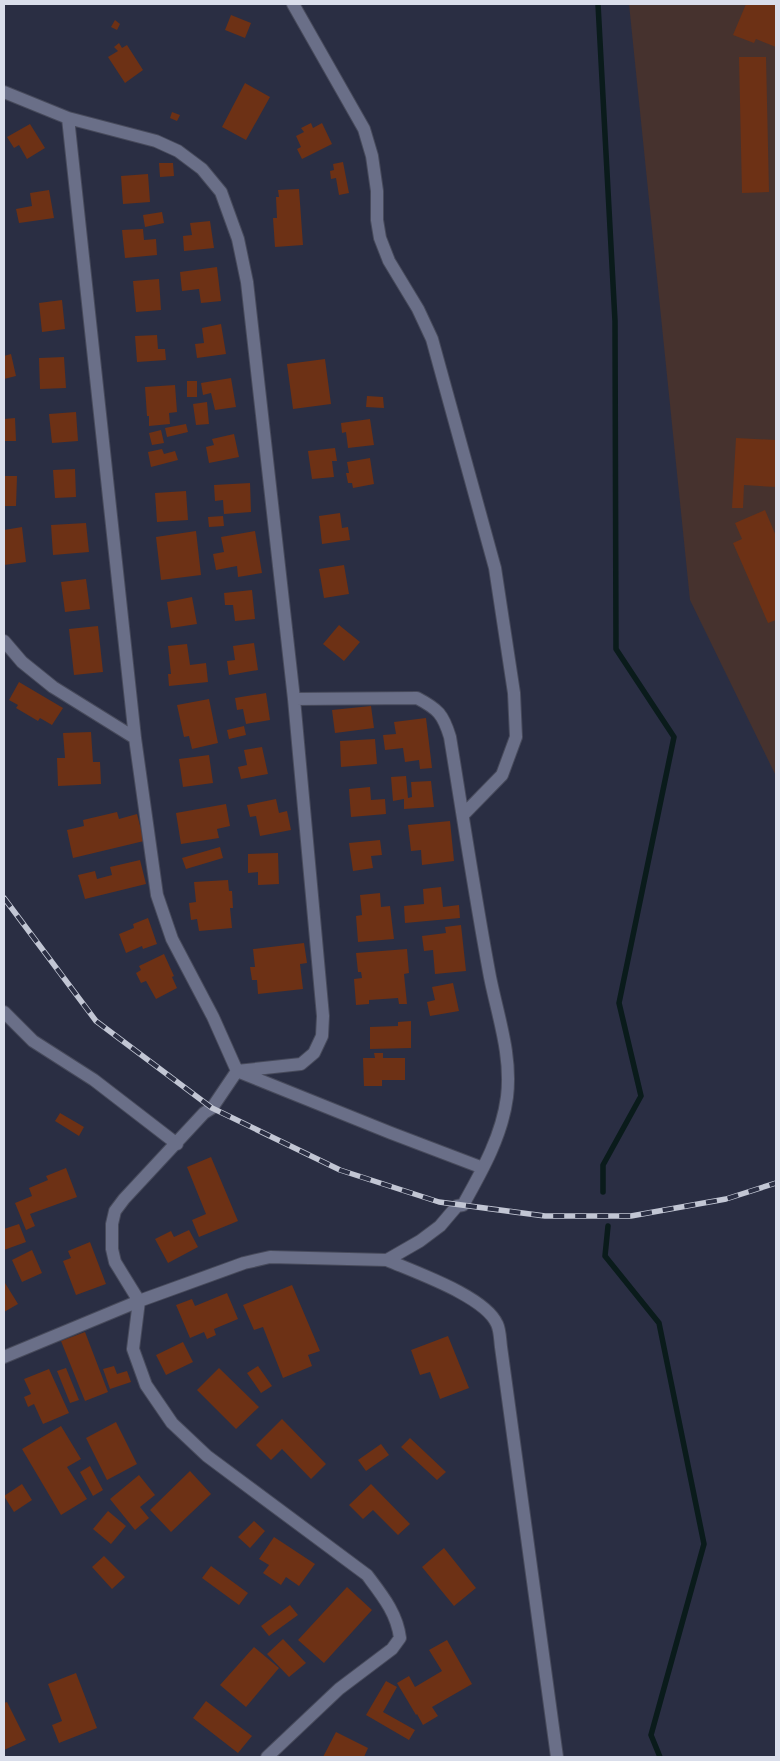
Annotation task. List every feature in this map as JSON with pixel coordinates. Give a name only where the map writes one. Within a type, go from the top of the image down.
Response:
[{"type":"street","points":[[294,4],[364,129],[377,191],[377,220],[380,238],[390,261],[418,309],[432,339],[495,568],[514,693],[516,736],[502,775],[463,815]]},
{"type":"street","points":[[4,92],[68,118],[156,141],[178,151],[202,169],[221,192],[238,240],[247,282],[294,699],[323,1016],[322,1036],[314,1053],[301,1064],[237,1071],[212,1108],[204,1113],[177,1144],[124,1198],[115,1211],[112,1224],[112,1249],[115,1262],[139,1301],[133,1349],[146,1385],[172,1423],[207,1456],[367,1575],[386,1599],[399,1624],[400,1638],[392,1649],[339,1689],[267,1757]]},
{"type":"street","points":[[68,118],[135,738],[157,895],[172,939],[214,1017],[237,1071],[483,1168]]},
{"type":"street","points":[[4,641],[22,662],[53,687],[135,738]]},
{"type":"street","points":[[294,699],[417,698],[432,706],[445,719],[450,737],[490,977],[508,1056],[507,1096],[500,1129],[483,1168],[463,1205],[457,1206],[440,1226],[420,1242],[387,1260]]},
{"type":"street","points":[[4,1012],[33,1041],[94,1080],[177,1144]]},
{"type":"street","points":[[4,1357],[139,1301],[224,1269],[270,1257],[387,1260],[465,1294],[485,1308],[497,1323],[504,1366],[557,1757]]},
{"type":"shaded area","points":[[629,4],[776,4],[776,776],[690,600]]},
{"type":"building","points":[[746,4],[776,4],[776,47],[756,39],[754,43],[733,35]]},
{"type":"building","points":[[231,15],[251,23],[245,38],[225,30]]},
{"type":"building","points":[[115,20],[120,24],[117,30],[111,27]]},
{"type":"building","points":[[119,43],[122,48],[127,45],[143,70],[125,83],[108,57],[118,51],[114,47]]},
{"type":"building","points":[[739,57],[766,57],[769,192],[742,193]]},
{"type":"building","points":[[245,83],[270,97],[246,140],[222,127]]},
{"type":"building","points":[[172,112],[180,115],[177,121],[170,118]]},
{"type":"building","points":[[311,123],[313,128],[322,123],[332,144],[302,159],[297,149],[301,147],[296,136],[304,132],[301,128]]},
{"type":"building","points":[[30,124],[45,148],[27,159],[19,145],[14,148],[7,137]]},
{"type":"building","points":[[343,162],[349,193],[339,195],[336,178],[331,179],[330,171],[334,170],[333,164]]},
{"type":"building","points":[[159,163],[173,163],[174,176],[160,177]]},
{"type":"building","points":[[148,174],[150,202],[123,204],[121,176]]},
{"type":"building","points":[[299,189],[303,245],[275,247],[273,218],[277,218],[276,197],[279,197],[278,190]]},
{"type":"building","points":[[49,190],[54,218],[19,223],[16,209],[32,206],[30,193]]},
{"type":"building","points":[[162,212],[164,223],[145,227],[143,215]]},
{"type":"building","points":[[210,221],[214,248],[184,251],[183,236],[192,235],[190,223]]},
{"type":"building","points":[[143,229],[144,240],[156,239],[157,255],[125,258],[122,230]]},
{"type":"building","points":[[217,267],[221,301],[201,303],[199,289],[182,291],[180,272]]},
{"type":"building","points":[[159,279],[161,310],[136,312],[133,281]]},
{"type":"building","points":[[62,300],[65,329],[42,332],[39,303]]},
{"type":"building","points":[[221,324],[226,354],[197,358],[195,344],[204,343],[202,328]]},
{"type":"building","points":[[157,335],[158,349],[165,349],[166,360],[137,362],[135,336]]},
{"type":"building","points":[[11,354],[16,376],[4,379],[4,356]]},
{"type":"building","points":[[64,357],[66,388],[40,389],[39,358]]},
{"type":"building","points":[[325,359],[331,404],[293,409],[287,364]]},
{"type":"building","points":[[231,378],[236,407],[215,410],[211,393],[203,395],[201,383]]},
{"type":"building","points":[[187,381],[197,381],[197,397],[187,397]]},
{"type":"building","points":[[175,385],[177,412],[169,413],[170,424],[149,426],[145,387]]},
{"type":"building","points":[[367,396],[383,397],[384,408],[366,407]]},
{"type":"building","points":[[207,402],[209,424],[196,425],[193,404]]},
{"type":"building","points":[[76,412],[78,441],[52,443],[49,414]]},
{"type":"building","points":[[15,418],[16,441],[4,441],[4,419]]},
{"type":"building","points":[[370,419],[374,445],[348,448],[346,432],[342,433],[341,423]]},
{"type":"building","points":[[186,424],[188,432],[167,437],[165,428]]},
{"type":"building","points":[[161,430],[164,443],[152,445],[149,433]]},
{"type":"building","points":[[234,434],[239,457],[209,463],[206,447],[214,445],[212,439]]},
{"type":"building","points":[[736,438],[776,440],[776,487],[744,485],[743,508],[732,508]]},
{"type":"building","points":[[335,448],[337,461],[332,461],[334,477],[312,479],[308,451]]},
{"type":"building","points":[[162,449],[164,454],[175,451],[178,460],[151,467],[148,452]]},
{"type":"building","points":[[370,458],[374,484],[353,488],[352,483],[348,483],[346,473],[349,473],[347,462]]},
{"type":"building","points":[[75,469],[76,497],[55,498],[53,470]]},
{"type":"building","points":[[4,476],[17,476],[16,506],[4,506]]},
{"type":"building","points":[[250,483],[251,512],[224,514],[223,500],[215,501],[214,485]]},
{"type":"building","points":[[186,491],[188,520],[157,522],[155,493]]},
{"type":"building","points":[[765,510],[776,536],[776,620],[768,623],[733,543],[742,539],[735,523]]},
{"type":"building","points":[[340,513],[342,528],[348,527],[350,540],[322,544],[319,516]]},
{"type":"building","points":[[223,516],[224,526],[209,527],[208,517]]},
{"type":"building","points":[[86,523],[89,552],[53,555],[51,525]]},
{"type":"building","points":[[22,527],[26,562],[4,565],[4,530]]},
{"type":"building","points":[[196,531],[201,575],[161,580],[156,537]]},
{"type":"building","points":[[255,531],[262,573],[238,577],[237,566],[216,570],[213,554],[224,552],[221,537]]},
{"type":"building","points":[[344,565],[349,594],[324,598],[319,569]]},
{"type":"building","points":[[86,579],[90,609],[65,612],[61,582]]},
{"type":"building","points":[[252,590],[255,619],[235,621],[233,605],[225,605],[224,593]]},
{"type":"building","points":[[192,597],[197,624],[171,628],[167,602]]},
{"type":"building","points":[[339,625],[360,642],[344,661],[323,644]]},
{"type":"building","points":[[98,626],[103,672],[74,675],[69,629]]},
{"type":"building","points":[[254,643],[258,670],[229,675],[227,661],[235,660],[233,646]]},
{"type":"building","points":[[187,644],[190,665],[206,663],[208,682],[169,686],[168,674],[171,674],[168,646]]},
{"type":"building","points":[[19,682],[63,708],[52,725],[40,718],[38,721],[16,708],[18,705],[9,700]]},
{"type":"building","points":[[266,693],[270,720],[246,724],[243,709],[237,710],[235,698]]},
{"type":"building","points":[[209,699],[218,743],[192,749],[189,736],[184,737],[177,705]]},
{"type":"building","points":[[371,706],[374,728],[335,733],[332,710]]},
{"type":"building","points":[[426,718],[432,768],[420,769],[419,760],[405,762],[403,748],[385,750],[383,735],[396,734],[394,722]]},
{"type":"building","points":[[244,726],[246,735],[229,739],[227,730]]},
{"type":"building","points":[[91,732],[93,762],[100,762],[101,784],[58,786],[57,758],[65,758],[63,733]]},
{"type":"building","points":[[375,739],[377,764],[341,767],[340,741]]},
{"type":"building","points":[[262,747],[268,774],[241,779],[238,767],[247,765],[244,750]]},
{"type":"building","points":[[209,755],[213,783],[183,787],[179,759]]},
{"type":"building","points":[[406,776],[408,798],[412,797],[411,782],[431,781],[434,807],[404,809],[404,799],[393,801],[391,777]]},
{"type":"building","points":[[370,787],[371,800],[385,799],[386,814],[351,817],[349,789]]},
{"type":"building","points":[[276,799],[279,813],[287,811],[291,830],[260,836],[256,816],[250,817],[247,805]]},
{"type":"building","points":[[226,804],[230,826],[217,829],[219,838],[181,844],[176,813]]},
{"type":"building","points":[[117,812],[119,819],[137,814],[144,841],[73,858],[67,830],[84,826],[83,820]]},
{"type":"building","points":[[450,821],[454,861],[422,865],[421,850],[411,851],[408,825]]},
{"type":"building","points":[[380,840],[382,855],[371,856],[373,868],[353,871],[349,843]]},
{"type":"building","points":[[220,847],[223,858],[186,869],[182,858]]},
{"type":"building","points":[[278,853],[279,884],[258,885],[258,872],[248,873],[248,854]]},
{"type":"building","points":[[140,860],[146,884],[85,899],[78,875],[95,871],[97,879],[112,875],[110,867]]},
{"type":"building","points":[[228,880],[229,891],[232,891],[233,908],[230,908],[232,928],[199,931],[197,919],[191,920],[189,903],[196,902],[194,882]]},
{"type":"building","points":[[441,887],[443,907],[459,905],[460,918],[405,923],[404,906],[424,904],[423,889]]},
{"type":"building","points":[[380,893],[381,907],[390,906],[394,939],[358,942],[356,916],[362,915],[360,895]]},
{"type":"building","points":[[148,918],[157,944],[143,949],[142,946],[126,953],[119,934],[134,928],[133,924]]},
{"type":"building","points":[[461,925],[466,971],[435,974],[433,950],[424,951],[422,936],[446,933],[445,927]]},
{"type":"building","points":[[304,943],[307,963],[300,964],[303,989],[258,994],[257,980],[252,980],[250,967],[255,967],[253,949]]},
{"type":"building","points":[[407,949],[409,973],[404,974],[407,1004],[399,1004],[398,998],[369,1000],[369,1004],[356,1005],[354,979],[362,978],[361,972],[358,972],[356,953]]},
{"type":"building","points":[[164,954],[177,988],[156,999],[146,981],[141,983],[136,973],[141,970],[139,966]]},
{"type":"building","points":[[453,983],[459,1011],[430,1016],[427,1002],[435,1000],[432,987]]},
{"type":"building","points":[[411,1021],[411,1048],[370,1049],[370,1027],[398,1026],[398,1022]]},
{"type":"building","points":[[374,1053],[383,1053],[383,1058],[405,1058],[405,1080],[382,1080],[382,1086],[364,1086],[363,1058],[375,1058]]},
{"type":"building","points":[[60,1113],[84,1127],[79,1136],[55,1121]]},
{"type":"building","points":[[211,1157],[238,1221],[199,1237],[192,1220],[206,1214],[187,1167]]},
{"type":"building","points":[[66,1168],[77,1197],[30,1214],[35,1226],[26,1230],[15,1203],[32,1196],[29,1188],[48,1180],[46,1176]]},
{"type":"building","points":[[19,1224],[26,1242],[4,1250],[4,1229]]},
{"type":"building","points":[[189,1230],[198,1247],[168,1263],[155,1239],[171,1231],[174,1237]]},
{"type":"building","points":[[90,1242],[106,1284],[76,1295],[63,1261],[71,1258],[68,1251]]},
{"type":"building","points":[[32,1250],[42,1273],[22,1282],[12,1260]]},
{"type":"building","points":[[4,1284],[18,1304],[4,1312]]},
{"type":"building","points":[[292,1285],[320,1351],[308,1355],[312,1366],[283,1378],[263,1327],[254,1330],[243,1305]]},
{"type":"building","points":[[227,1293],[238,1319],[214,1329],[216,1335],[207,1339],[204,1332],[190,1338],[176,1305],[192,1299],[195,1306]]},
{"type":"building","points":[[85,1332],[108,1392],[85,1401],[61,1341]]},
{"type":"building","points":[[448,1336],[469,1388],[440,1399],[430,1372],[420,1375],[411,1350]]},
{"type":"building","points":[[183,1342],[193,1362],[166,1375],[156,1355]]},
{"type":"building","points":[[114,1366],[117,1374],[127,1371],[131,1382],[110,1389],[103,1369]]},
{"type":"building","points":[[258,1366],[272,1386],[261,1393],[247,1373]]},
{"type":"building","points":[[66,1368],[79,1400],[70,1403],[57,1371]]},
{"type":"building","points":[[219,1368],[259,1407],[236,1429],[197,1390]]},
{"type":"building","points":[[49,1369],[69,1413],[43,1424],[34,1404],[28,1407],[24,1397],[31,1394],[24,1379]]},
{"type":"building","points":[[282,1419],[326,1464],[311,1479],[282,1449],[271,1460],[256,1445]]},
{"type":"building","points":[[116,1422],[137,1464],[107,1480],[86,1438]]},
{"type":"building","points":[[61,1426],[81,1459],[67,1467],[87,1499],[61,1515],[22,1449]]},
{"type":"building","points":[[410,1438],[446,1472],[437,1480],[401,1447]]},
{"type":"building","points":[[381,1444],[389,1455],[366,1471],[358,1460]]},
{"type":"building","points":[[90,1466],[103,1490],[93,1496],[80,1472]]},
{"type":"building","points":[[190,1471],[211,1494],[171,1532],[150,1510]]},
{"type":"building","points":[[139,1475],[155,1495],[140,1507],[149,1518],[135,1530],[110,1499]]},
{"type":"building","points":[[22,1484],[32,1500],[14,1512],[4,1496]]},
{"type":"building","points":[[371,1484],[410,1524],[398,1535],[373,1510],[363,1519],[349,1505]]},
{"type":"building","points":[[108,1511],[126,1526],[111,1544],[93,1529]]},
{"type":"building","points":[[254,1521],[265,1531],[250,1548],[238,1537]]},
{"type":"building","points":[[274,1537],[315,1564],[299,1586],[286,1577],[281,1585],[263,1573],[269,1565],[259,1559]]},
{"type":"building","points":[[444,1548],[476,1588],[454,1606],[422,1567]]},
{"type":"building","points":[[104,1556],[125,1577],[112,1589],[92,1567]]},
{"type":"building","points":[[211,1566],[248,1593],[239,1605],[202,1578]]},
{"type":"building","points":[[347,1587],[372,1610],[324,1663],[298,1640]]},
{"type":"building","points":[[290,1605],[298,1615],[269,1636],[261,1626]]},
{"type":"building","points":[[283,1639],[306,1663],[289,1677],[267,1654]]},
{"type":"building","points":[[447,1640],[472,1684],[432,1707],[438,1716],[423,1725],[397,1683],[409,1676],[415,1687],[442,1671],[429,1650]]},
{"type":"building","points":[[254,1647],[279,1668],[246,1707],[220,1685]]},
{"type":"building","points":[[76,1673],[97,1728],[59,1743],[52,1725],[62,1721],[48,1684]]},
{"type":"building","points":[[386,1681],[397,1687],[383,1712],[415,1730],[409,1740],[366,1715]]},
{"type":"building","points":[[206,1701],[252,1736],[238,1753],[193,1718]]},
{"type":"building","points":[[7,1702],[26,1740],[4,1750],[4,1703]]},
{"type":"building","points":[[336,1732],[368,1748],[364,1757],[323,1757]]},
{"type":"waterway","points":[[598,4],[615,321],[616,649],[674,737],[619,1003],[641,1096],[603,1165],[603,1192]]},
{"type":"waterway","points":[[608,1226],[605,1256],[659,1323],[704,1544],[651,1735],[660,1757]]},
{"type":"railway","points":[[4,898],[96,1021],[212,1108],[340,1170],[439,1202],[545,1216],[631,1216],[726,1199],[776,1183]]}]
